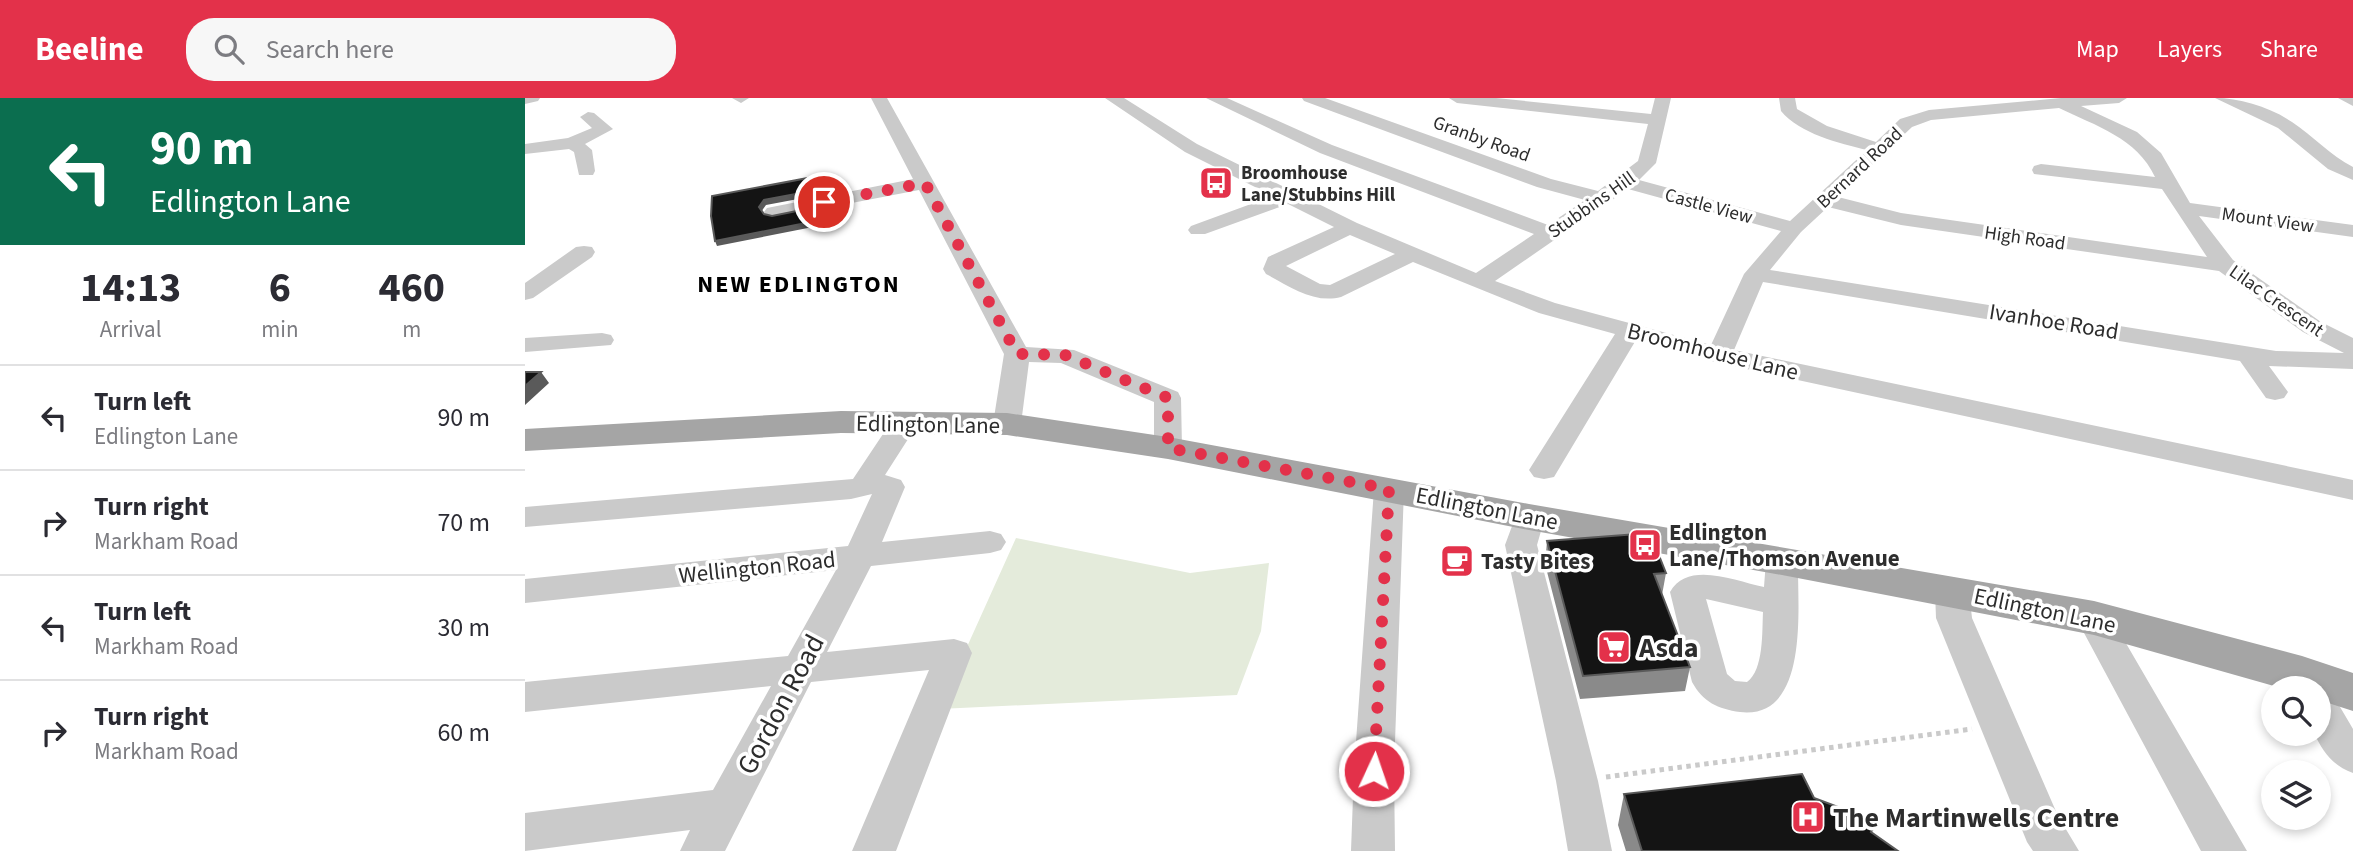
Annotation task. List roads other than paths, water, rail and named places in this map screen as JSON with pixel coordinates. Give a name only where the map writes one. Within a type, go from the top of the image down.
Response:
[{"type":"main road","name":"Edlington Lane","points":[[525,440],[779,425],[905,422],[1007,424],[1168,448],[1529,517],[1782,560],[2094,618],[2270,676]]},
{"type":"main road","name":"Edlington Lane","points":[[2331,690],[2353,692]]},
{"type":"street","points":[[525,99],[532,98]]},
{"type":"street","points":[[879,98],[1017,354],[1007,424]]},
{"type":"street","name":"Broomhouse Lane","points":[[1113,98],[1191,148],[1350,227],[1478,282],[1547,308],[1719,355],[2353,490]]},
{"type":"street","points":[[1215,98],[1325,149],[1425,184],[1550,233]]},
{"type":"street","name":"Granby Road","points":[[1310,98],[1544,183],[1600,198]]},
{"type":"street","points":[[1457,98],[1522,102],[1658,120]]},
{"type":"street","name":"Stubbins Hill","points":[[1478,282],[1625,182],[1647,163],[1663,98]]},
{"type":"street","points":[[1787,98],[1789,111],[1811,127],[1839,139],[1879,148]]},
{"type":"street","name":"Bernard Road","points":[[1719,355],[1755,274],[1794,228],[1906,122],[1929,115],[2119,98]]},
{"type":"street","points":[[2223,98],[2284,124],[2335,165],[2353,174]]},
{"type":"street","points":[[2346,98],[2353,101]]},
{"type":"street","name":"Lilac Crescent","points":[[2061,103],[2131,136],[2155,157],[2183,208],[2225,265],[2270,299],[2350,348]]},
{"type":"street","points":[[525,149],[572,143],[604,129],[588,117]]},
{"type":"street","points":[[572,143],[583,150],[586,171]]},
{"type":"street","points":[[2038,170],[2168,184]]},
{"type":"street","name":"Castle View","points":[[1625,182],[1794,228]]},
{"type":"street","points":[[774,212],[925,183]]},
{"type":"street","points":[[1198,230],[1289,197]]},
{"type":"street","name":"High Road","points":[[1825,200],[1901,219],[2181,261],[2225,265]]},
{"type":"street","name":"Mount View","points":[[2183,208],[2353,231]]},
{"type":"street","points":[[1479,228],[1508,216]]},
{"type":"street","points":[[1350,227],[1276,262],[1274,269],[1315,290],[1333,292],[1412,254]]},
{"type":"street","points":[[525,293],[584,252]]},
{"type":"street","name":"Ivanhoe Road","points":[[1755,274],[2276,359],[2350,348]]},
{"type":"street","points":[[1543,470],[1629,331]]},
{"type":"street","points":[[525,345],[602,340]]},
{"type":"street","points":[[1017,354],[1065,355],[1168,398],[1168,448]]},
{"type":"street","points":[[2248,354],[2275,392]]},
{"type":"street","points":[[876,483],[867,480],[905,422]]},
{"type":"street","points":[[525,517],[851,489],[876,483]]},
{"type":"street","name":"Gordon Road","points":[[702,851],[859,557],[890,487],[876,483]]},
{"type":"street","points":[[1373,851],[1374,771],[1389,489]]},
{"type":"street","points":[[1529,517],[1521,545],[1576,774],[1590,851]]},
{"type":"street","name":"Wellington Road","points":[[525,592],[989,542]]},
{"type":"street","points":[[1780,603],[1782,560]]},
{"type":"street","points":[[1952,591],[1954,618],[2042,828],[2057,851]]},
{"type":"street","points":[[2094,618],[2225,851]]},
{"type":"street","points":[[525,697],[954,653],[874,851]]},
{"type":"street","points":[[2331,728],[2353,756]]},
{"type":"street","points":[[530,838],[724,807]]},
{"type":"place","name":"Broomhouse Lane/Stubbins Hill","points":[[1216,183]]},
{"type":"place","name":"Edlington Lane/Thomson Avenue","points":[[1645,545]]},
{"type":"place","name":"Tasty Bites","points":[[1457,561]]},
{"type":"place","name":"Asda","points":[[1614,647]]},
{"type":"place","name":"The Martinwells Centre","points":[[1808,817]]},
{"type":"district","name":"NEW EDLINGTON","points":[[799,284]]}]
